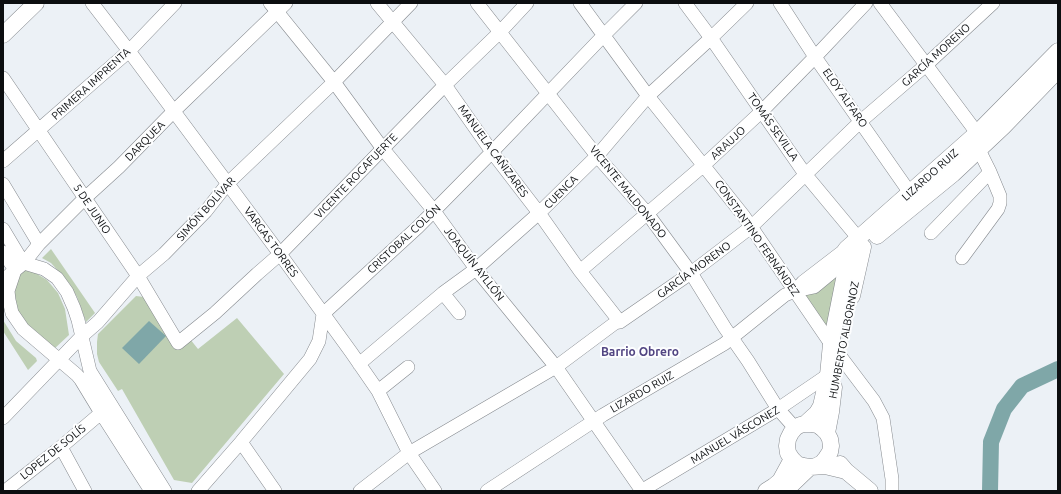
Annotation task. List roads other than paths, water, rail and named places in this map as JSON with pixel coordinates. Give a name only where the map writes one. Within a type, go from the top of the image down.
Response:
[{"type":"main road","points":[[3,23],[24,3]]},
{"type":"main road","points":[[3,35],[36,3]]},
{"type":"main road","name":"LIZARDO RUIZ","points":[[847,254],[953,174],[1058,51]]},
{"type":"main road","name":"LIZARDO RUIZ","points":[[861,243],[910,193],[980,143],[1058,70]]},
{"type":"main road","name":"HUMBERTO ALBORNOZ","points":[[800,426],[817,413],[821,406],[859,260],[861,243]]},
{"type":"main road","name":"HUMBERTO ALBORNOZ","points":[[827,433],[834,389],[835,349],[847,254]]},
{"type":"main road","points":[[785,491],[813,467],[822,463],[830,452],[830,439],[823,428],[812,424],[800,426],[790,433],[787,446],[788,453],[797,464],[813,467],[825,466],[846,471]]},
{"type":"main road","points":[[830,452],[846,471],[870,491]]},
{"type":"main road","points":[[766,491],[780,480],[792,459]]},
{"type":"street","name":"VARGAS TORRES","points":[[92,3],[228,183],[378,391],[409,453],[435,491]]},
{"type":"street","name":"PRIMERA IMPRENTA","points":[[3,161],[129,51],[175,3]]},
{"type":"street","name":"DARQUEA","points":[[3,280],[19,266],[85,198],[119,167],[170,116],[273,8],[286,3]]},
{"type":"street","name":"MANUELA CAÑIZARES","points":[[377,3],[445,85],[492,152],[539,213],[580,271],[620,322]]},
{"type":"street","name":"SIMÓN BOLÍVAR","points":[[3,418],[82,336],[98,322],[138,276],[164,254],[206,211],[228,183],[334,82],[411,3]]},
{"type":"street","name":"VICENTE MALDONADO","points":[[477,3],[597,156],[648,213],[691,273],[778,409],[800,426]]},
{"type":"street","name":"VICENTE ROCAFUERTE","points":[[178,343],[215,313],[280,254],[527,3]]},
{"type":"street","name":"CONSTANTINO FERNÁNDEZ","points":[[580,3],[648,96],[704,165],[751,227],[835,349],[874,401],[883,418],[892,479],[892,491]]},
{"type":"street","name":"CRISTOBAL COLÓN","points":[[323,314],[418,227],[636,3]]},
{"type":"street","name":"TOMÁS SEVILLA","points":[[685,3],[806,174],[861,243]]},
{"type":"street","name":"CUENCA","points":[[359,364],[443,294],[476,269],[539,213],[597,156],[648,96],[711,38],[746,3]]},
{"type":"street","name":"ELOY ALFARO","points":[[780,3],[910,193]]},
{"type":"street","name":"ARAUJO","points":[[580,271],[704,165],[762,111],[816,57],[866,3]]},
{"type":"street","points":[[880,3],[926,65],[980,143],[1000,196],[998,209],[962,258]]},
{"type":"street","name":"GARCÍA MORENO","points":[[360,491],[409,453],[556,367],[615,323],[620,322],[691,273],[751,227],[861,121],[926,65],[986,5]]},
{"type":"street","name":"JOAQUÍN AYLLÓN","points":[[273,8],[334,82],[383,149],[434,211],[476,269],[556,367],[642,491]]},
{"type":"street","name":"5 DE JUNIO","points":[[3,78],[138,276],[178,343]]},
{"type":"street","points":[[931,233],[990,172]]},
{"type":"street","points":[[3,184],[39,244]]},
{"type":"street","points":[[3,229],[18,254],[19,266],[8,292],[8,300],[12,313],[23,329],[34,340],[60,360],[81,380],[150,491]]},
{"type":"street","points":[[3,252],[19,266],[44,269],[57,278],[67,292],[74,308],[90,371],[165,491]]},
{"type":"street","name":"LIZARDO RUIZ","points":[[487,491],[594,421],[724,344],[785,295],[814,287],[847,254]]},
{"type":"street","points":[[443,294],[459,313]]},
{"type":"street","points":[[198,491],[310,359],[319,341],[323,314]]},
{"type":"street","points":[[378,391],[408,367]]},
{"type":"street","name":"MANUEL VÁSCONEZ","points":[[642,491],[778,409],[828,376]]},
{"type":"street","name":"LOPEZ DE SOLÍS","points":[[5,491],[101,413]]},
{"type":"street","points":[[241,442],[275,491]]},
{"type":"street","points":[[61,447],[85,491]]},
{"type":"water","points":[[149,321],[166,336],[139,364],[122,348]]},
{"type":"waterway","points":[[990,491],[991,442],[1004,409],[1022,386],[1058,369]]},
{"type":"district","name":"Barrio Obrero","points":[[640,352]]}]
